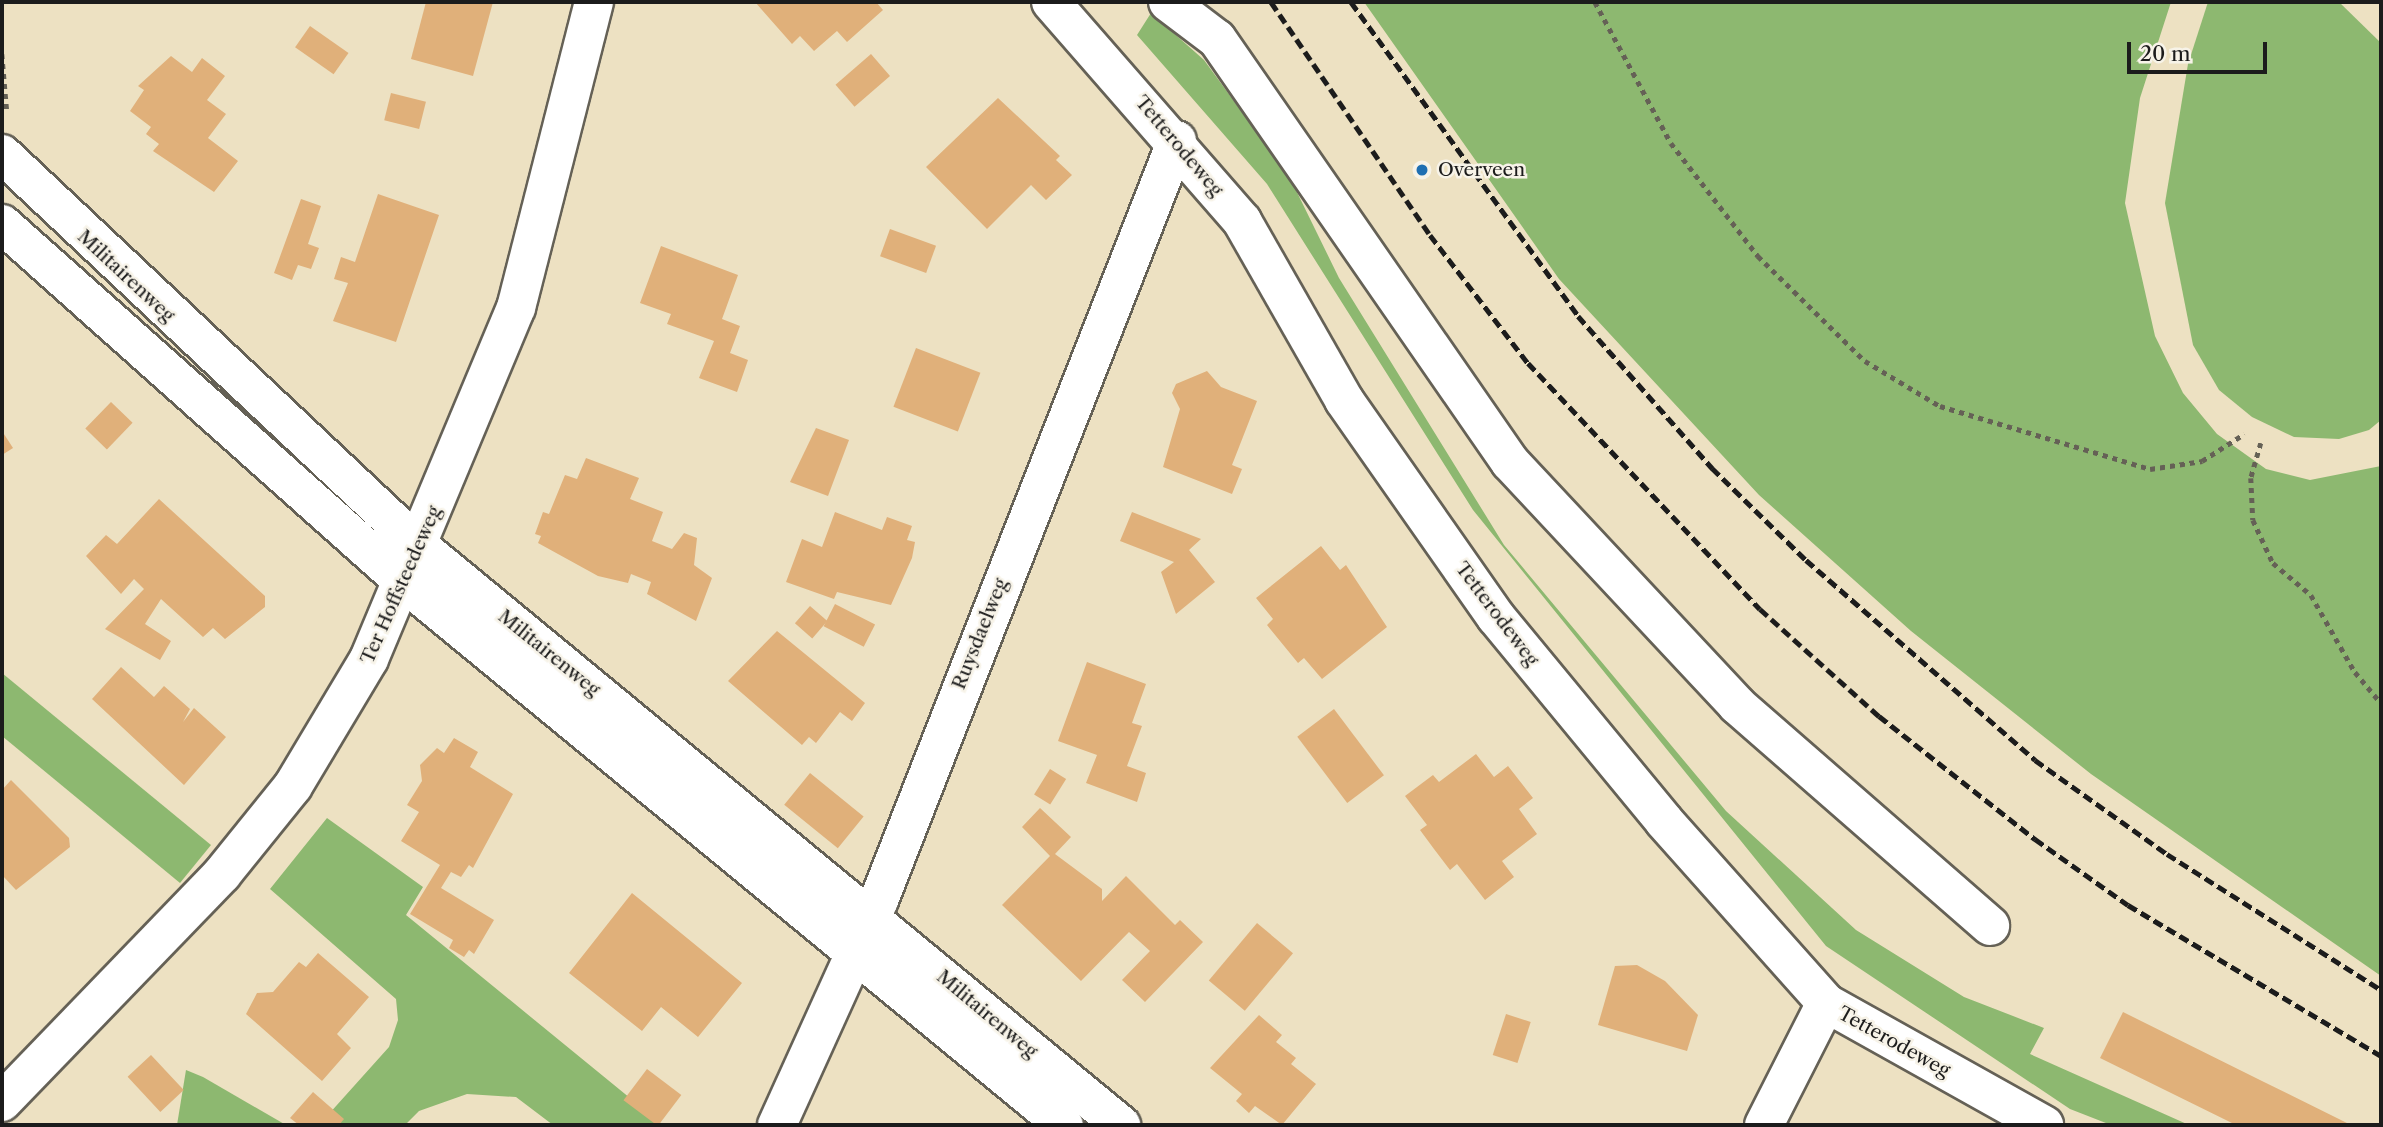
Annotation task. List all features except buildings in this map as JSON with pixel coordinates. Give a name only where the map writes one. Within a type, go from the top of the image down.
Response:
[{"type":"street","name":"Ter Hoffsteedeweg","points":[[2,1101],[222,874],[293,786],[405,583],[516,308],[594,2]]},
{"type":"street","name":"Tetterodeweg","points":[[1051,2],[1177,140],[1242,221],[1344,400],[1496,617],[1826,1003],[2044,1125]]},
{"type":"street","points":[[1168,2],[1217,38],[1510,462],[1737,705],[1990,926]]},
{"type":"street","name":"Militairenweg","points":[[4,137],[420,547],[1121,1125]]},
{"type":"street","name":"Ruysdaelweg","points":[[777,1125],[870,918],[1177,140]]},
{"type":"street","name":"Militairenweg","points":[[2,224],[405,583],[854,956],[1064,1125]]},
{"type":"street","points":[[1764,1125],[1826,1003]]},
{"type":"path","points":[[1595,2],[1671,144],[1758,256],[1865,362],[1940,406],[2150,469],[2202,461],[2244,434]]},
{"type":"path","points":[[2,54],[4,137]]},
{"type":"path","points":[[2261,443],[2251,478],[2258,531],[2273,563],[2311,595],[2355,672],[2381,703]]},
{"type":"green space","points":[[1364,2],[2171,2],[2140,98],[2125,203],[2155,336],[2183,393],[2217,434],[2266,469],[2310,480],[2381,466],[2381,976],[2091,774],[1911,631],[1759,495],[1559,279]]},
{"type":"green space","points":[[2208,2],[2339,2],[2381,43],[2381,420],[2369,430],[2339,439],[2294,437],[2252,417],[2219,390],[2193,345],[2165,203],[2188,64]]},
{"type":"green space","points":[[1151,13],[1204,60],[1290,178],[1339,278],[1504,545],[1726,811],[1856,930],[1964,997],[2044,1028],[2030,1054],[2189,1125],[2111,1125],[2070,1109],[1826,946],[1473,510],[1267,184],[1137,35]]},
{"type":"green space","points":[[2,673],[211,845],[180,883],[2,736]]},
{"type":"green space","points":[[327,818],[423,887],[406,915],[663,1125],[553,1125],[516,1097],[467,1094],[419,1111],[405,1125],[319,1125],[389,1047],[398,1020],[396,999],[270,889]]},
{"type":"green space","points":[[186,1070],[203,1077],[286,1125],[177,1125]]},
{"type":"railway","points":[[1271,2],[1430,235],[1528,363],[1760,609],[1879,716],[2035,839],[2128,905],[2381,1056]]},
{"type":"railway","points":[[1351,2],[1578,316],[1712,468],[1806,560],[2035,760],[2167,854],[2381,990]]},
{"type":"place","name":"Overveen","points":[[1422,170]]}]
